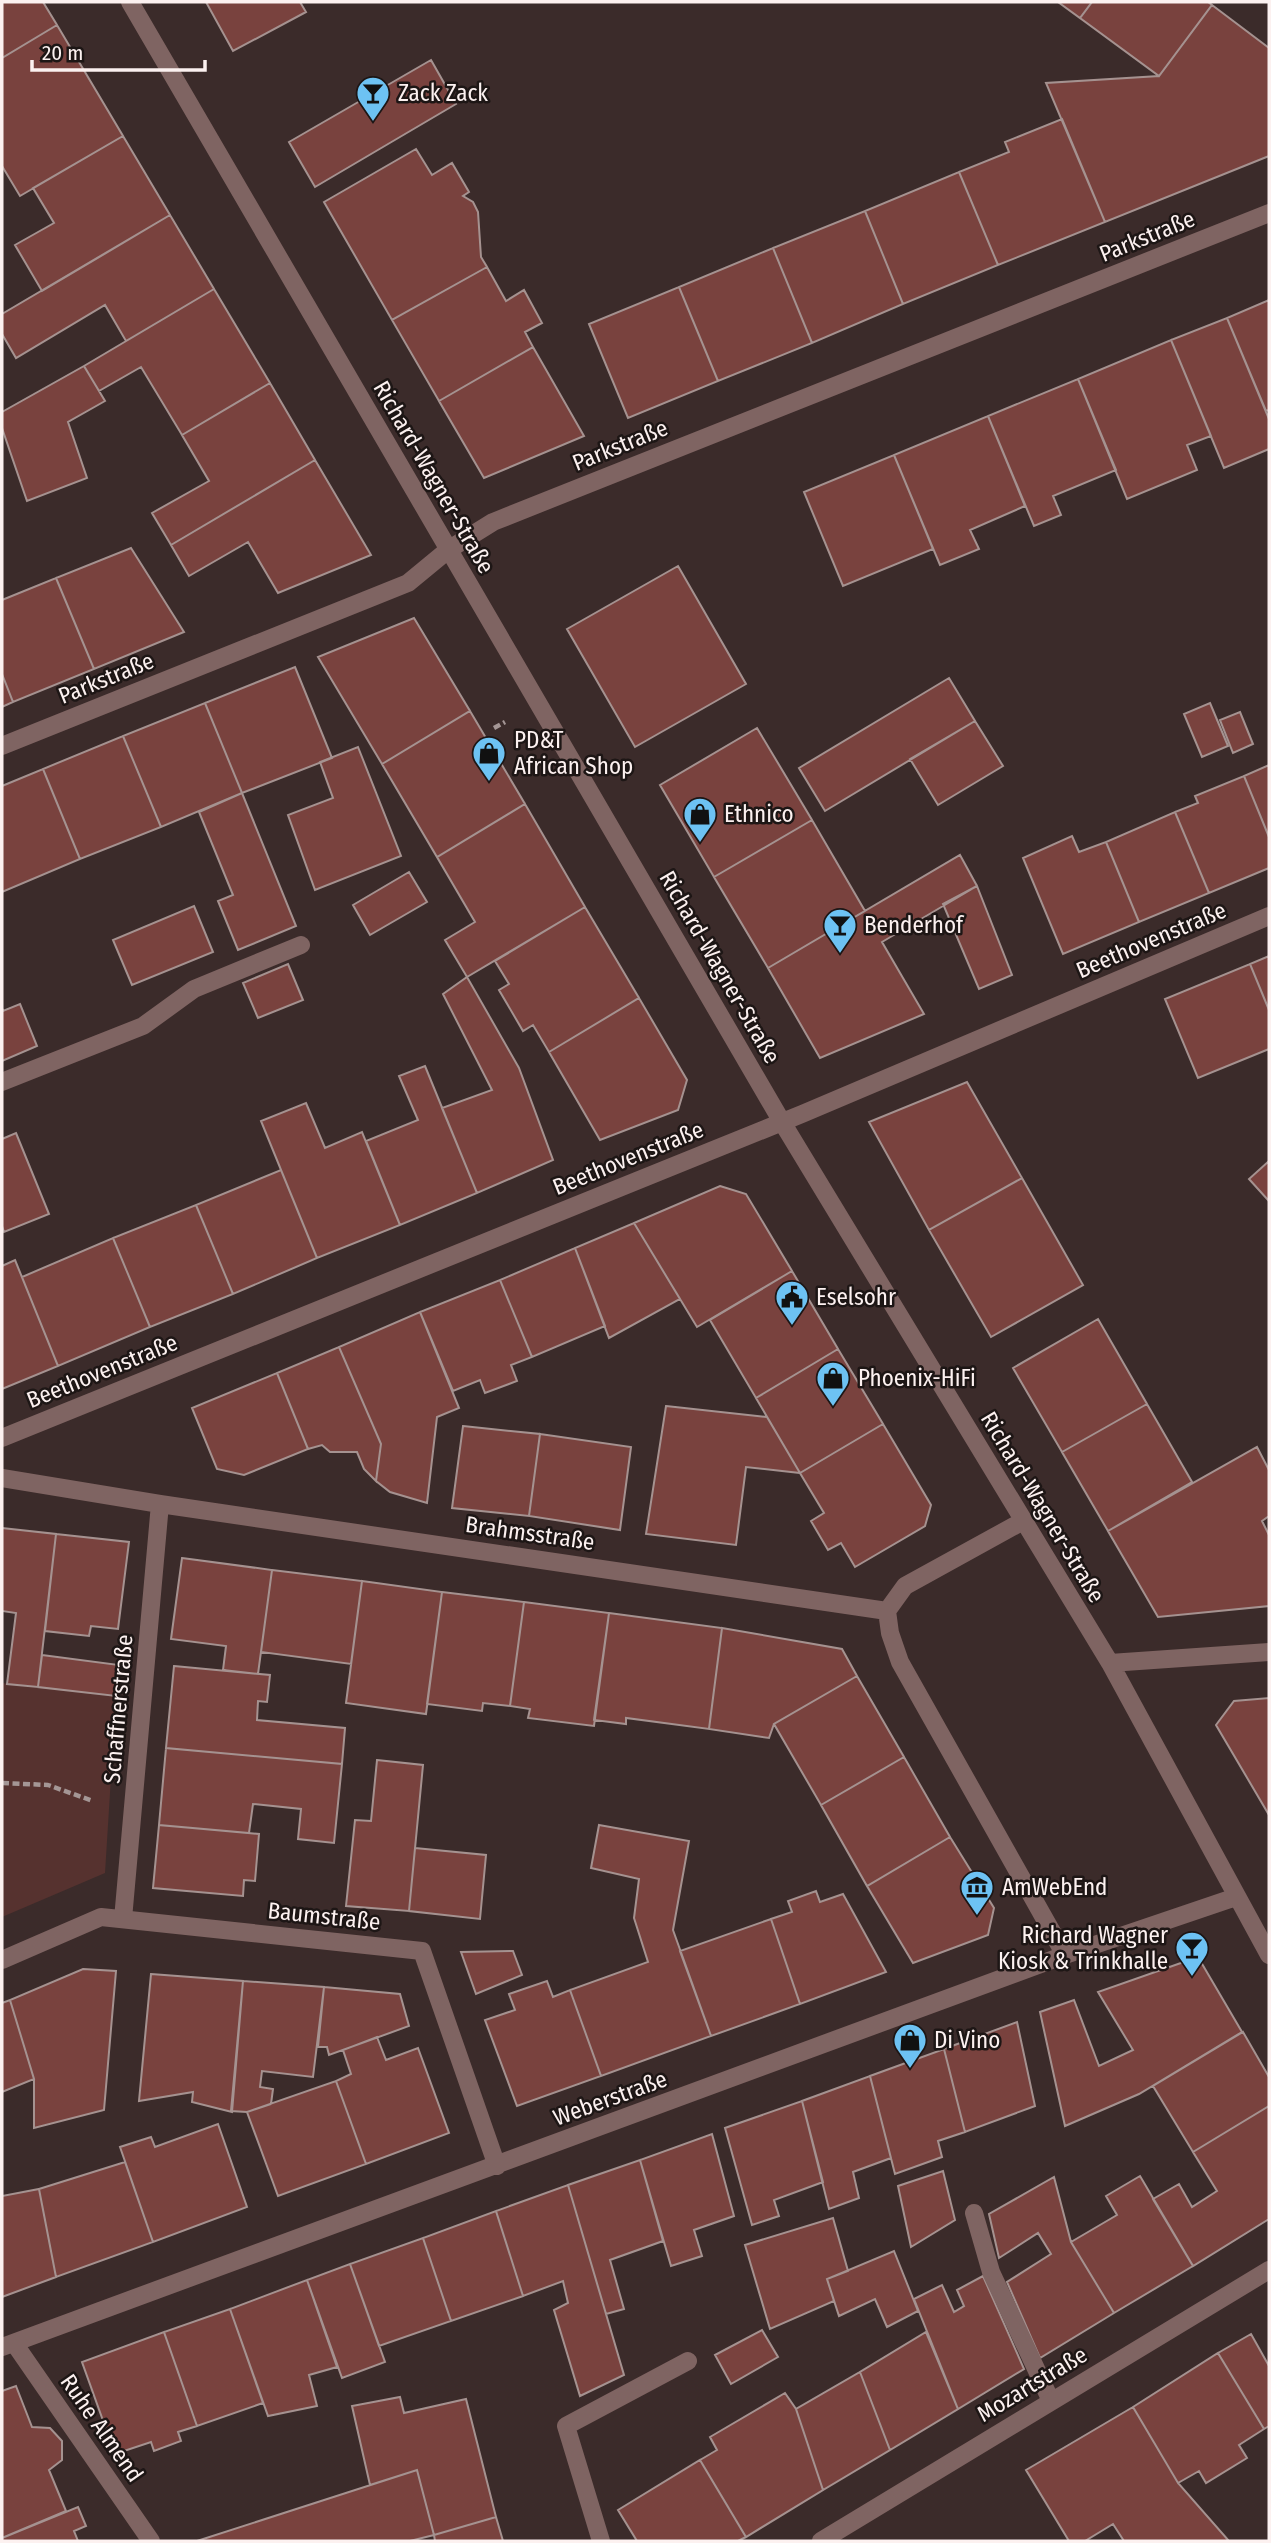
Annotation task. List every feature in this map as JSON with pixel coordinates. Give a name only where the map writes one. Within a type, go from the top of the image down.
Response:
[{"type":"street","name":"Richard-Wagner-Straße","points":[[130,2],[782,1122],[1110,1663],[1269,1955]]},
{"type":"street","name":"Parkstraße","points":[[2,746],[408,583],[448,550],[493,522],[1269,214]]},
{"type":"street","name":"Beethovenstraße","points":[[2,1438],[782,1122],[1269,916]]},
{"type":"street","points":[[2,1082],[142,1026],[194,989],[301,945]]},
{"type":"street","name":"Brahmsstraße","points":[[2,1478],[160,1504],[887,1611]]},
{"type":"street","name":"Schaffnerstraße","points":[[123,1919],[160,1504]]},
{"type":"street","points":[[1023,1521],[905,1586],[887,1611],[890,1633],[900,1662],[1065,1955]]},
{"type":"street","points":[[1110,1663],[1269,1652]]},
{"type":"street","name":"Weberstraße","points":[[8,2345],[1065,1955],[1236,1897]]},
{"type":"street","name":"Baumstraße","points":[[2,1960],[102,1917],[422,1951],[497,2166]]},
{"type":"street","points":[[974,2213],[991,2272],[1051,2402]]},
{"type":"street","name":"Mozartstraße","points":[[821,2541],[1269,2270]]},
{"type":"street","name":"Ruhe Almend","points":[[8,2345],[151,2541]]},
{"type":"street","points":[[601,2541],[566,2426],[688,2361]]},
{"type":"path","points":[[2,1783],[48,1786],[100,1804]]},
{"type":"shaded area","points":[[2,1683],[116,1696],[105,1873],[2,1917]]},
{"type":"building","points":[[2,2],[43,2],[57,25],[2,58]]},
{"type":"building","points":[[206,2],[300,2],[306,12],[233,51]]},
{"type":"building","points":[[1058,2],[1092,2],[1080,18]]},
{"type":"building","points":[[1092,2],[1208,2],[1212,5],[1159,76],[1080,18]]},
{"type":"building","points":[[1212,5],[1269,48],[1269,156],[1105,222],[1046,83],[1159,76]]},
{"type":"building","points":[[57,25],[123,136],[20,196],[2,166],[2,58]]},
{"type":"building","name":"Zack Zack","points":[[431,60],[456,104],[315,187],[289,142]]},
{"type":"building","points":[[1062,119],[1105,222],[998,265],[959,172],[1009,152],[1005,142]]},
{"type":"building","points":[[123,136],[170,215],[42,291],[15,245],[54,223],[33,188]]},
{"type":"building","points":[[416,149],[432,175],[452,163],[469,192],[463,196],[473,202],[478,212],[481,257],[487,267],[392,320],[324,202]]},
{"type":"building","points":[[959,172],[998,265],[903,304],[865,211]]},
{"type":"building","points":[[865,211],[903,304],[812,343],[773,248]]},
{"type":"building","points":[[170,215],[214,289],[126,341],[105,305],[16,358],[2,334],[2,314]]},
{"type":"building","points":[[773,248],[812,343],[718,381],[679,287]]},
{"type":"building","points":[[487,267],[506,301],[524,290],[542,323],[525,332],[533,347],[439,401],[392,320]]},
{"type":"building","points":[[679,287],[718,381],[628,418],[589,324]]},
{"type":"building","points":[[214,289],[270,383],[182,435],[141,367],[99,391],[84,366]]},
{"type":"building","points":[[1269,300],[1269,410],[1266,411],[1227,318]]},
{"type":"building","points":[[1227,318],[1269,419],[1269,449],[1224,468],[1171,340]]},
{"type":"building","points":[[1171,340],[1211,436],[1187,445],[1197,470],[1127,499],[1078,379]]},
{"type":"building","points":[[533,347],[584,436],[484,478],[439,401]]},
{"type":"building","points":[[84,366],[105,401],[68,422],[87,478],[27,501],[2,428],[2,412]]},
{"type":"building","points":[[1078,379],[1116,470],[1053,496],[1061,515],[1034,526],[988,416]]},
{"type":"building","points":[[270,383],[315,460],[171,545],[152,513],[209,481],[182,435]]},
{"type":"building","points":[[988,416],[1025,506],[970,530],[979,549],[940,565],[894,455]]},
{"type":"building","points":[[894,455],[933,549],[843,586],[804,492]]},
{"type":"building","points":[[315,460],[371,555],[278,593],[248,542],[189,576],[171,545]]},
{"type":"building","points":[[131,548],[184,632],[94,669],[56,578]]},
{"type":"building","points":[[678,566],[746,684],[635,747],[567,629]]},
{"type":"building","points":[[56,578],[94,669],[13,702],[2,674],[2,600]]},
{"type":"building","points":[[414,618],[470,711],[382,764],[318,657]]},
{"type":"building","points":[[295,667],[332,758],[242,793],[205,703]]},
{"type":"building","points":[[2,674],[13,702],[2,707]]},
{"type":"building","points":[[949,678],[975,721],[825,811],[799,768]]},
{"type":"building","points":[[205,703],[242,793],[161,827],[123,736]]},
{"type":"building","points":[[1210,703],[1228,746],[1202,757],[1184,714]]},
{"type":"building","points":[[470,711],[525,804],[437,857],[382,764]]},
{"type":"building","points":[[1240,712],[1253,744],[1233,753],[1220,720]]},
{"type":"building","points":[[975,721],[1003,766],[938,805],[910,759]]},
{"type":"building","points":[[757,728],[812,820],[714,877],[660,785]]},
{"type":"building","points":[[123,736],[161,827],[80,859],[43,769]]},
{"type":"building","points":[[358,747],[401,856],[315,890],[288,815],[333,798],[320,762]]},
{"type":"building","points":[[1269,765],[1269,837],[1244,776]]},
{"type":"building","points":[[43,769],[80,859],[2,892],[2,786]]},
{"type":"building","points":[[1244,776],[1269,837],[1269,868],[1209,893],[1175,812],[1198,803],[1195,796]]},
{"type":"building","points":[[242,793],[296,926],[238,950],[218,901],[233,895],[199,812]]},
{"type":"building","points":[[525,804],[585,907],[467,977],[445,940],[475,922],[437,857]]},
{"type":"building","points":[[1175,812],[1209,893],[1139,922],[1106,842]]},
{"type":"building","points":[[812,820],[865,911],[768,968],[714,877]]},
{"type":"building","points":[[1072,836],[1079,852],[1106,842],[1139,922],[1063,954],[1023,858]]},
{"type":"building","name":"Benderhof","points":[[960,855],[977,886],[882,942],[924,1014],[820,1058],[768,968]]},
{"type":"building","points":[[409,872],[427,902],[370,935],[353,905]]},
{"type":"building","points":[[977,886],[1012,975],[979,989],[943,904]]},
{"type":"building","points":[[194,906],[213,952],[132,985],[113,940]]},
{"type":"building","points":[[585,907],[639,998],[549,1052],[533,1025],[523,1031],[499,990],[509,984],[495,961]]},
{"type":"building","points":[[1269,956],[1269,1010],[1250,964]]},
{"type":"building","points":[[288,964],[303,1000],[258,1018],[243,983]]},
{"type":"building","points":[[1250,964],[1269,1010],[1269,1049],[1198,1078],[1165,999]]},
{"type":"building","points":[[467,977],[519,1068],[553,1160],[477,1193],[442,1108],[492,1090],[443,994]]},
{"type":"building","points":[[639,998],[687,1080],[678,1110],[600,1140],[549,1052]]},
{"type":"building","points":[[20,1004],[37,1046],[2,1061],[2,1008],[3,1011]]},
{"type":"building","points":[[425,1066],[477,1193],[400,1225],[366,1141],[418,1120],[399,1076]]},
{"type":"building","points":[[967,1082],[1022,1178],[929,1230],[869,1122]]},
{"type":"building","points":[[306,1103],[325,1148],[362,1132],[400,1225],[317,1258],[261,1121]]},
{"type":"building","points":[[16,1133],[49,1214],[4,1232],[2,1139]]},
{"type":"building","points":[[1269,1161],[1269,1199],[1268,1200],[1249,1179]]},
{"type":"building","points":[[281,1170],[317,1258],[233,1294],[196,1205]]},
{"type":"building","points":[[1022,1178],[1083,1285],[991,1337],[929,1230]]},
{"type":"building","points":[[720,1186],[746,1194],[792,1271],[697,1327],[634,1223]]},
{"type":"building","points":[[196,1205],[233,1294],[150,1327],[113,1238]]},
{"type":"building","points":[[634,1223],[680,1299],[609,1338],[575,1248]]},
{"type":"building","points":[[113,1238],[150,1327],[58,1366],[22,1277]]},
{"type":"building","points":[[575,1248],[605,1326],[532,1357],[500,1280]]},
{"type":"building","points":[[15,1260],[58,1366],[2,1389],[2,1266]]},
{"type":"building","points":[[792,1271],[838,1349],[756,1398],[710,1320]]},
{"type":"building","points":[[500,1280],[532,1357],[511,1365],[517,1381],[485,1393],[480,1380],[453,1391],[420,1312]]},
{"type":"building","points":[[420,1312],[459,1408],[437,1417],[427,1503],[390,1492],[376,1481],[381,1444],[339,1347]]},
{"type":"building","points":[[1098,1319],[1147,1404],[1062,1452],[1013,1368]]},
{"type":"building","points":[[339,1347],[381,1444],[376,1481],[364,1469],[357,1452],[330,1452],[322,1445],[308,1449],[277,1373]]},
{"type":"building","points":[[838,1349],[883,1424],[800,1473],[756,1398]]},
{"type":"building","points":[[277,1373],[308,1449],[244,1475],[217,1469],[192,1408]]},
{"type":"building","points":[[1147,1404],[1192,1482],[1108,1531],[1062,1452]]},
{"type":"building","points":[[666,1406],[767,1417],[800,1473],[746,1467],[736,1545],[646,1534]]},
{"type":"building","points":[[883,1424],[931,1505],[925,1526],[855,1567],[841,1543],[828,1550],[811,1521],[824,1513],[800,1473]]},
{"type":"building","points":[[463,1426],[540,1434],[529,1516],[452,1508]]},
{"type":"building","points":[[540,1434],[631,1447],[620,1530],[529,1516]]},
{"type":"building","points":[[1257,1447],[1269,1470],[1269,1516],[1262,1521],[1269,1535],[1269,1606],[1158,1617],[1108,1531]]},
{"type":"building","points":[[2,1528],[56,1534],[38,1687],[7,1684],[16,1613],[2,1611]]},
{"type":"building","points":[[56,1534],[129,1542],[118,1629],[91,1626],[89,1636],[45,1631]]},
{"type":"building","points":[[182,1558],[272,1570],[258,1674],[223,1670],[226,1646],[171,1639]]},
{"type":"building","points":[[272,1570],[362,1581],[351,1664],[261,1652]]},
{"type":"building","points":[[362,1581],[442,1592],[426,1714],[346,1703]]},
{"type":"building","points":[[442,1592],[524,1602],[510,1706],[483,1703],[482,1711],[427,1704]]},
{"type":"building","points":[[524,1602],[609,1613],[594,1726],[528,1718],[530,1709],[510,1706]]},
{"type":"building","points":[[609,1613],[722,1628],[709,1729],[626,1718],[626,1724],[594,1720]]},
{"type":"building","points":[[722,1628],[842,1649],[857,1676],[774,1724],[769,1738],[709,1729]]},
{"type":"building","points":[[42,1655],[119,1665],[116,1696],[38,1687]]},
{"type":"building","points":[[174,1666],[270,1675],[267,1702],[258,1701],[257,1720],[345,1728],[342,1764],[166,1748]]},
{"type":"building","points":[[857,1676],[904,1757],[821,1805],[774,1724]]},
{"type":"building","points":[[1269,1698],[1269,1815],[1216,1725],[1234,1701]]},
{"type":"building","points":[[166,1748],[342,1764],[334,1843],[298,1839],[301,1809],[253,1804],[249,1833],[159,1825]]},
{"type":"building","points":[[904,1757],[950,1837],[867,1886],[821,1805]]},
{"type":"building","points":[[377,1760],[423,1765],[409,1911],[346,1906],[355,1820],[371,1821]]},
{"type":"building","points":[[159,1825],[259,1834],[255,1881],[244,1880],[243,1896],[153,1888]]},
{"type":"building","points":[[599,1825],[689,1841],[673,1930],[711,2036],[601,2076],[570,1990],[648,1962],[634,1918],[639,1879],[591,1868]]},
{"type":"building","points":[[950,1837],[994,1908],[988,1935],[913,1963],[867,1886]]},
{"type":"building","points":[[415,1848],[486,1855],[480,1919],[409,1911]]},
{"type":"building","points":[[816,1891],[820,1902],[843,1894],[886,1972],[800,2004],[771,1919],[792,1912],[788,1901]]},
{"type":"building","points":[[771,1919],[800,2004],[711,2036],[680,1951]]},
{"type":"building","points":[[513,1951],[522,1975],[476,1994],[461,1952]]},
{"type":"building","points":[[1198,1957],[1242,2032],[1139,2094],[1065,2126],[1040,2012],[1074,2000],[1099,2066],[1133,2050],[1098,1992]]},
{"type":"building","points":[[83,1969],[116,1971],[104,2110],[34,2128],[34,2079],[10,2000]]},
{"type":"building","points":[[151,1974],[243,1981],[232,2112],[192,2102],[193,2092],[139,2101]]},
{"type":"building","points":[[243,1981],[324,1987],[313,2077],[262,2071],[260,2087],[273,2089],[271,2104],[247,2112],[231,2111]]},
{"type":"building","points":[[547,1981],[553,1997],[570,1990],[601,2076],[517,2106],[485,2020],[515,2010],[509,1994]]},
{"type":"building","points":[[324,1987],[400,1994],[409,2026],[329,2055],[327,2047],[318,2047]]},
{"type":"building","points":[[10,2000],[34,2079],[2,2092],[2,2003]]},
{"type":"building","points":[[1017,2022],[1035,2106],[965,2132],[944,2049]]},
{"type":"building","points":[[1243,2032],[1269,2077],[1269,2106],[1193,2152],[1153,2086]]},
{"type":"building","points":[[377,2037],[386,2060],[418,2048],[449,2133],[366,2164],[336,2081],[351,2074],[343,2050]]},
{"type":"building","points":[[944,2049],[965,2132],[938,2141],[942,2157],[895,2174],[870,2076]]},
{"type":"building","points":[[870,2076],[891,2158],[853,2172],[859,2198],[829,2209],[802,2101]]},
{"type":"building","points":[[336,2081],[366,2164],[278,2196],[247,2112]]},
{"type":"building","points":[[802,2101],[823,2182],[774,2200],[779,2216],[752,2225],[725,2128]]},
{"type":"building","points":[[1269,2106],[1269,2219],[1193,2266],[1153,2199],[1179,2184],[1192,2207],[1217,2191],[1193,2152]]},
{"type":"building","points":[[218,2124],[247,2207],[153,2242],[120,2147],[151,2137],[155,2147]]},
{"type":"building","points":[[712,2134],[734,2216],[694,2230],[702,2256],[671,2266],[640,2160]]},
{"type":"building","points":[[640,2160],[663,2241],[610,2260],[624,2309],[606,2314],[568,2185]]},
{"type":"building","points":[[125,2162],[153,2242],[56,2277],[39,2189]]},
{"type":"building","points":[[943,2171],[955,2220],[911,2247],[898,2186]]},
{"type":"building","points":[[1140,2176],[1193,2266],[1114,2313],[1071,2242],[1117,2215],[1106,2196]]},
{"type":"building","points":[[1054,2177],[1071,2242],[1114,2313],[1040,2358],[1007,2282],[1051,2254],[1038,2233],[999,2258],[989,2214]]},
{"type":"building","points":[[568,2185],[624,2375],[580,2396],[554,2310],[568,2303],[563,2281],[523,2296],[496,2211]]},
{"type":"building","points":[[39,2189],[56,2277],[2,2297],[2,2196]]},
{"type":"building","points":[[496,2211],[523,2296],[451,2321],[423,2238]]},
{"type":"building","points":[[833,2218],[848,2271],[827,2279],[834,2301],[770,2329],[745,2245]]},
{"type":"building","points":[[423,2238],[451,2321],[379,2346],[350,2264]]},
{"type":"building","points":[[894,2251],[918,2311],[887,2327],[875,2299],[839,2316],[827,2279]]},
{"type":"building","points":[[350,2264],[385,2362],[342,2378],[307,2280]]},
{"type":"building","points":[[983,2276],[1024,2369],[958,2409],[914,2299],[942,2285],[954,2312],[964,2306],[957,2290]]},
{"type":"building","points":[[307,2280],[337,2367],[309,2375],[317,2406],[268,2416],[230,2309]]},
{"type":"building","points":[[230,2309],[263,2403],[197,2426],[164,2332]]},
{"type":"building","points":[[762,2330],[778,2357],[731,2384],[715,2355]]},
{"type":"building","points":[[164,2332],[197,2426],[178,2432],[181,2441],[154,2451],[151,2442],[115,2454],[82,2362]]},
{"type":"building","points":[[926,2332],[958,2409],[890,2450],[860,2372]]},
{"type":"building","points":[[1251,2334],[1269,2366],[1269,2426],[1264,2429],[1218,2353]]},
{"type":"building","points":[[1218,2353],[1264,2429],[1239,2445],[1247,2458],[1206,2483],[1199,2471],[1178,2483],[1133,2407]]},
{"type":"building","points":[[860,2372],[890,2450],[823,2490],[796,2409]]},
{"type":"building","points":[[16,2386],[32,2427],[50,2428],[62,2441],[62,2460],[49,2470],[66,2511],[2,2538],[2,2391]]},
{"type":"building","points":[[785,2393],[796,2409],[823,2490],[746,2537],[700,2460],[717,2450],[710,2437]]},
{"type":"building","points":[[400,2397],[404,2413],[466,2399],[496,2517],[434,2535],[417,2470],[370,2485],[352,2406]]},
{"type":"building","points":[[1133,2407],[1178,2483],[1229,2541],[1124,2541],[1113,2524],[1085,2541],[1069,2541],[1026,2470]]},
{"type":"building","points":[[700,2460],[746,2537],[738,2541],[637,2541],[618,2510]]},
{"type":"building","points":[[417,2470],[434,2535],[410,2541],[197,2541]]},
{"type":"building","points":[[78,2507],[86,2526],[74,2531],[78,2541],[2,2541],[2,2538]]},
{"type":"building","points":[[496,2517],[503,2541],[435,2541],[434,2535]]},
{"type":"place","name":"Zack Zack","points":[[373,123]]},
{"type":"place","name":"PD&T African Shop","points":[[489,783]]},
{"type":"place","name":"Ethnico","points":[[700,844]]},
{"type":"place","name":"Benderhof","points":[[840,955]]},
{"type":"place","name":"Eselsohr","points":[[792,1327]]},
{"type":"place","name":"Phoenix-HiFi","points":[[833,1408]]},
{"type":"place","name":"AmWebEnd","points":[[977,1917]]},
{"type":"place","name":"Richard Wagner Kiosk & Trinkhalle","points":[[1192,1978]]},
{"type":"place","name":"Di Vino","points":[[910,2070]]}]
